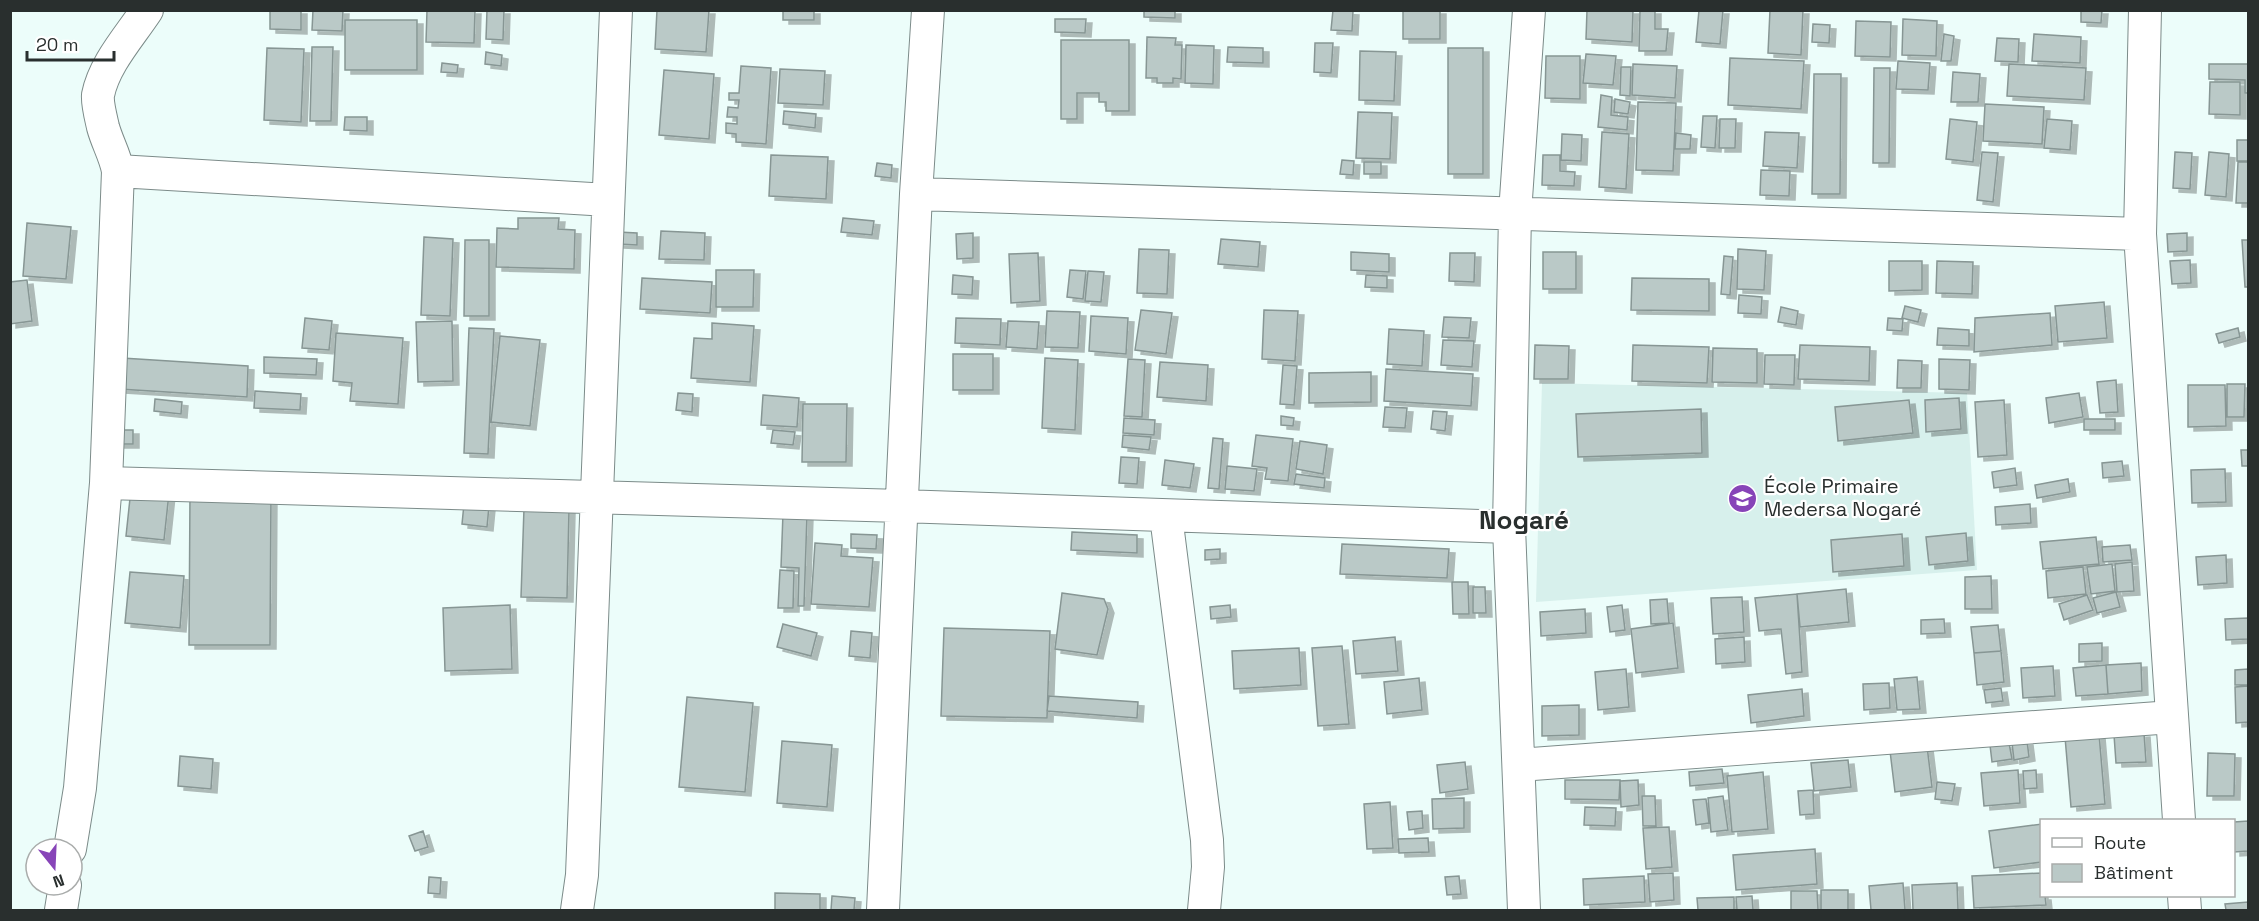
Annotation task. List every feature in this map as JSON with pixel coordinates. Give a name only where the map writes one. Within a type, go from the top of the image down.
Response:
[{"type":"street","points":[[72,837],[80,788],[106,483],[118,171],[114,154],[103,128],[98,96],[110,66],[147,10]]},
{"type":"street","points":[[577,910],[582,875],[616,10]]},
{"type":"street","points":[[883,910],[916,194],[928,10]]},
{"type":"street","points":[[1524,910],[1509,527],[1515,213],[1529,10]]},
{"type":"street","points":[[2145,10],[2140,234],[2179,819]]},
{"type":"street","points":[[118,171],[608,200]]},
{"type":"street","points":[[916,194],[2140,234]]},
{"type":"street","points":[[106,483],[902,506],[1509,527]]},
{"type":"street","points":[[1166,516],[1207,840],[1208,867],[1204,910]]},
{"type":"street","points":[[1518,765],[2172,717]]},
{"type":"shaded area","points":[[1542,383],[1967,393],[1977,570],[1536,602]]},
{"type":"building","points":[[270,10],[301,10],[301,30],[270,29]]},
{"type":"building","points":[[313,10],[343,10],[342,31],[312,30]]},
{"type":"building","points":[[427,10],[475,10],[474,43],[426,42]]},
{"type":"building","points":[[487,10],[504,10],[503,40],[486,39]]},
{"type":"building","points":[[657,10],[709,10],[706,52],[655,49]]},
{"type":"building","points":[[783,10],[814,10],[814,20],[783,20]]},
{"type":"building","points":[[1144,10],[1175,10],[1175,18],[1144,17]]},
{"type":"building","points":[[1333,10],[1353,11],[1352,31],[1331,30]]},
{"type":"building","points":[[1403,10],[1440,10],[1440,39],[1403,39]]},
{"type":"building","points":[[1587,10],[1633,10],[1632,42],[1586,39]]},
{"type":"building","points":[[1640,10],[1655,10],[1655,29],[1668,29],[1666,51],[1639,51]]},
{"type":"building","points":[[1699,10],[1723,10],[1720,44],[1696,42]]},
{"type":"building","points":[[1770,10],[1803,10],[1801,55],[1768,53]]},
{"type":"building","points":[[2081,10],[2102,10],[2101,23],[2081,22]]},
{"type":"building","points":[[1055,19],[1086,19],[1085,33],[1055,32]]},
{"type":"building","points":[[1903,19],[1937,21],[1936,56],[1902,55]]},
{"type":"building","points":[[345,20],[417,20],[417,70],[345,70]]},
{"type":"building","points":[[1856,21],[1891,22],[1890,57],[1855,56]]},
{"type":"building","points":[[1813,24],[1830,25],[1829,43],[1812,42]]},
{"type":"building","points":[[1944,34],[1954,36],[1951,61],[1941,61]]},
{"type":"building","points":[[2034,34],[2081,37],[2080,63],[2032,61]]},
{"type":"building","points":[[1147,37],[1176,38],[1175,45],[1182,45],[1181,79],[1173,78],[1173,83],[1157,83],[1157,78],[1146,78]]},
{"type":"building","points":[[1997,38],[2019,39],[2018,62],[1995,61]]},
{"type":"building","points":[[1061,40],[1129,40],[1129,111],[1106,111],[1106,102],[1099,102],[1099,93],[1077,93],[1077,119],[1061,119]]},
{"type":"building","points":[[1315,43],[1333,43],[1331,73],[1314,72]]},
{"type":"building","points":[[1186,45],[1214,46],[1213,84],[1185,83]]},
{"type":"building","points":[[312,47],[333,47],[331,121],[310,121]]},
{"type":"building","points":[[1228,47],[1263,48],[1263,63],[1227,62]]},
{"type":"building","points":[[267,48],[304,49],[301,122],[264,120]]},
{"type":"building","points":[[1448,48],[1483,48],[1483,174],[1448,174]]},
{"type":"building","points":[[1360,51],[1396,52],[1394,101],[1359,100]]},
{"type":"building","points":[[486,52],[502,55],[501,66],[485,64]]},
{"type":"building","points":[[1586,54],[1616,56],[1613,85],[1583,83]]},
{"type":"building","points":[[1546,56],[1580,56],[1580,99],[1545,98]]},
{"type":"building","points":[[1730,58],[1804,61],[1801,109],[1728,105]]},
{"type":"building","points":[[1898,61],[1930,63],[1928,90],[1896,89]]},
{"type":"building","points":[[442,63],[458,65],[457,73],[441,72]]},
{"type":"building","points":[[1633,64],[1677,66],[1675,98],[1632,95]]},
{"type":"building","points":[[2009,64],[2086,68],[2084,100],[2007,96]]},
{"type":"building","points":[[2209,64],[2248,64],[2248,93],[2245,93],[2245,80],[2209,79]]},
{"type":"building","points":[[741,66],[771,68],[766,144],[736,142],[736,134],[726,133],[726,123],[737,124],[737,117],[727,117],[728,107],[738,108],[739,100],[729,100],[729,93],[739,93]]},
{"type":"building","points":[[1621,67],[1631,67],[1630,96],[1620,95]]},
{"type":"building","points":[[1874,68],[1890,68],[1889,163],[1873,163]]},
{"type":"building","points":[[780,69],[825,71],[823,105],[778,103]]},
{"type":"building","points":[[664,70],[714,74],[709,139],[659,135]]},
{"type":"building","points":[[1953,72],[1980,74],[1978,102],[1951,102]]},
{"type":"building","points":[[1814,74],[1841,74],[1840,194],[1812,194]]},
{"type":"building","points":[[2210,82],[2240,82],[2240,115],[2209,114]]},
{"type":"building","points":[[1601,95],[1612,97],[1611,115],[1628,117],[1627,130],[1598,127]]},
{"type":"building","points":[[1615,99],[1630,102],[1628,114],[1614,112]]},
{"type":"building","points":[[1638,102],[1676,103],[1673,171],[1636,170]]},
{"type":"building","points":[[1985,104],[2044,107],[2042,144],[1983,141]]},
{"type":"building","points":[[784,111],[816,114],[815,128],[783,124]]},
{"type":"building","points":[[1358,112],[1392,113],[1390,159],[1356,158]]},
{"type":"building","points":[[1703,116],[1717,116],[1715,148],[1701,147]]},
{"type":"building","points":[[345,117],[367,117],[367,131],[344,130]]},
{"type":"building","points":[[1720,119],[1736,119],[1735,148],[1719,148]]},
{"type":"building","points":[[1950,119],[1977,122],[1973,162],[1946,159]]},
{"type":"building","points":[[2047,119],[2072,121],[2070,150],[2044,148]]},
{"type":"building","points":[[1602,132],[1629,134],[1626,189],[1599,187]]},
{"type":"building","points":[[1765,132],[1799,133],[1797,168],[1763,166]]},
{"type":"building","points":[[1676,133],[1691,135],[1690,149],[1675,149]]},
{"type":"building","points":[[1562,134],[1582,135],[1581,161],[1561,160]]},
{"type":"building","points":[[2237,140],[2248,140],[2248,161],[2237,161]]},
{"type":"building","points":[[1982,152],[1998,153],[1993,202],[1977,200]]},
{"type":"building","points":[[2175,152],[2192,153],[2190,189],[2173,188]]},
{"type":"building","points":[[2209,152],[2229,154],[2226,197],[2205,195]]},
{"type":"building","points":[[771,155],[828,157],[826,199],[769,196]]},
{"type":"building","points":[[1543,155],[1560,155],[1560,171],[1575,172],[1574,186],[1542,185]]},
{"type":"building","points":[[1342,160],[1354,161],[1353,175],[1340,174]]},
{"type":"building","points":[[1364,162],[1381,162],[1381,174],[1364,174]]},
{"type":"building","points":[[2238,162],[2248,162],[2248,203],[2236,203]]},
{"type":"building","points":[[877,163],[892,165],[891,178],[875,176]]},
{"type":"building","points":[[1761,170],[1790,171],[1789,196],[1760,195]]},
{"type":"building","points":[[518,218],[559,218],[558,229],[575,230],[574,269],[496,267],[497,228],[518,229]]},
{"type":"building","points":[[843,218],[874,221],[872,235],[841,232]]},
{"type":"building","points":[[27,223],[71,227],[66,279],[23,276]]},
{"type":"building","points":[[661,231],[705,233],[704,260],[659,259]]},
{"type":"building","points":[[618,232],[637,233],[637,245],[618,244]]},
{"type":"building","points":[[973,233],[973,258],[957,259],[956,234]]},
{"type":"building","points":[[2187,233],[2187,251],[2168,252],[2167,234]]},
{"type":"building","points":[[424,237],[453,239],[450,316],[421,315]]},
{"type":"building","points":[[1221,239],[1260,242],[1258,267],[1218,264]]},
{"type":"building","points":[[465,240],[489,240],[489,316],[464,316]]},
{"type":"building","points":[[2242,240],[2248,240],[2248,287],[2245,287]]},
{"type":"building","points":[[1139,249],[1169,250],[1167,294],[1137,293]]},
{"type":"building","points":[[1738,249],[1766,251],[1764,290],[1737,289]]},
{"type":"building","points":[[1351,252],[1389,254],[1389,272],[1351,270]]},
{"type":"building","points":[[1543,252],[1576,252],[1576,289],[1543,289]]},
{"type":"building","points":[[1038,253],[1040,301],[1011,303],[1009,254]]},
{"type":"building","points":[[1450,253],[1475,253],[1474,282],[1449,281]]},
{"type":"building","points":[[1724,256],[1733,257],[1730,295],[1721,294]]},
{"type":"building","points":[[2190,260],[2191,283],[2172,284],[2170,261]]},
{"type":"building","points":[[1889,261],[1922,261],[1922,290],[1889,291]]},
{"type":"building","points":[[1937,261],[1973,262],[1972,294],[1936,293]]},
{"type":"building","points":[[716,270],[754,270],[753,307],[716,307]]},
{"type":"building","points":[[1070,270],[1086,271],[1083,299],[1067,297]]},
{"type":"building","points":[[1088,271],[1104,272],[1101,302],[1085,301]]},
{"type":"building","points":[[953,275],[973,277],[972,295],[952,294]]},
{"type":"building","points":[[1366,275],[1387,276],[1387,288],[1365,287]]},
{"type":"building","points":[[642,278],[712,282],[710,313],[640,309]]},
{"type":"building","points":[[1632,278],[1709,279],[1709,311],[1631,310]]},
{"type":"building","points":[[27,280],[32,321],[10,324],[10,282]]},
{"type":"building","points":[[1739,295],[1762,297],[1761,314],[1738,313]]},
{"type":"building","points":[[2104,302],[2107,338],[2058,342],[2055,306]]},
{"type":"building","points":[[1905,306],[1921,310],[1918,322],[1902,318]]},
{"type":"building","points":[[1781,307],[1798,311],[1796,325],[1778,322]]},
{"type":"building","points":[[1141,310],[1172,313],[1166,354],[1135,350]]},
{"type":"building","points":[[1264,310],[1298,311],[1295,361],[1262,359]]},
{"type":"building","points":[[1047,311],[1080,312],[1078,348],[1045,347]]},
{"type":"building","points":[[2050,313],[2052,345],[1974,352],[1975,318]]},
{"type":"building","points":[[1091,316],[1128,318],[1126,354],[1089,351]]},
{"type":"building","points":[[1444,317],[1471,318],[1469,338],[1442,337]]},
{"type":"building","points":[[305,318],[332,321],[329,350],[302,348]]},
{"type":"building","points":[[956,318],[1001,319],[1000,345],[955,343]]},
{"type":"building","points":[[1888,318],[1903,319],[1902,331],[1887,330]]},
{"type":"building","points":[[452,321],[453,381],[418,382],[416,322]]},
{"type":"building","points":[[1008,321],[1039,322],[1037,349],[1006,347]]},
{"type":"building","points":[[712,323],[754,326],[750,382],[691,378],[694,338],[712,339]]},
{"type":"building","points":[[469,328],[494,329],[488,454],[464,453]]},
{"type":"building","points":[[1938,328],[1969,330],[1969,346],[1937,345]]},
{"type":"building","points":[[2238,328],[2240,337],[2219,343],[2216,334]]},
{"type":"building","points":[[1389,329],[1424,331],[1422,366],[1387,364]]},
{"type":"building","points":[[336,333],[403,338],[398,404],[350,401],[352,383],[333,381]]},
{"type":"building","points":[[500,336],[540,340],[530,426],[491,422]]},
{"type":"building","points":[[1443,340],[1474,341],[1472,367],[1441,365]]},
{"type":"building","points":[[1535,345],[1569,346],[1568,379],[1534,379]]},
{"type":"building","points":[[1633,345],[1709,347],[1707,383],[1632,381]]},
{"type":"building","points":[[1800,345],[1870,347],[1869,381],[1798,379]]},
{"type":"building","points":[[1713,348],[1757,349],[1757,383],[1712,382]]},
{"type":"building","points":[[953,354],[993,354],[993,390],[953,390]]},
{"type":"building","points":[[1765,355],[1795,355],[1794,385],[1764,384]]},
{"type":"building","points":[[264,357],[317,359],[316,375],[264,373]]},
{"type":"building","points":[[122,358],[248,366],[247,397],[119,389]]},
{"type":"building","points":[[1045,358],[1078,360],[1075,430],[1042,428]]},
{"type":"building","points":[[1128,359],[1145,360],[1142,417],[1124,416]]},
{"type":"building","points":[[1939,359],[1970,360],[1969,390],[1939,389]]},
{"type":"building","points":[[1898,360],[1922,361],[1921,388],[1897,388]]},
{"type":"building","points":[[1160,362],[1208,365],[1206,401],[1157,397]]},
{"type":"building","points":[[1283,365],[1297,366],[1294,405],[1280,404]]},
{"type":"building","points":[[1386,369],[1473,374],[1471,406],[1384,401]]},
{"type":"building","points":[[1371,372],[1371,402],[1309,403],[1309,373]]},
{"type":"building","points":[[2116,380],[2118,412],[2100,413],[2097,382]]},
{"type":"building","points":[[2227,384],[2245,384],[2244,417],[2227,417]]},
{"type":"building","points":[[2188,385],[2225,385],[2226,426],[2188,427]]},
{"type":"building","points":[[255,391],[301,394],[300,410],[254,408]]},
{"type":"building","points":[[678,393],[693,394],[692,412],[676,410]]},
{"type":"building","points":[[2079,393],[2083,417],[2049,423],[2046,398]]},
{"type":"building","points":[[763,395],[799,398],[797,427],[761,425]]},
{"type":"building","points":[[1959,398],[1961,429],[1926,432],[1925,400]]},
{"type":"building","points":[[155,399],[182,402],[181,414],[154,411]]},
{"type":"building","points":[[1909,400],[1913,433],[1838,441],[1835,407]]},
{"type":"building","points":[[2004,400],[2007,455],[1978,457],[1975,402]]},
{"type":"building","points":[[803,404],[847,404],[846,462],[802,462]]},
{"type":"building","points":[[1385,407],[1407,408],[1405,428],[1383,427]]},
{"type":"building","points":[[1701,409],[1702,453],[1578,457],[1576,414]]},
{"type":"building","points":[[1433,411],[1447,412],[1445,431],[1431,429]]},
{"type":"building","points":[[1281,416],[1294,418],[1293,426],[1281,425]]},
{"type":"building","points":[[1124,418],[1155,420],[1154,435],[1123,433]]},
{"type":"building","points":[[2084,419],[2115,419],[2115,430],[2084,430]]},
{"type":"building","points":[[117,430],[133,430],[133,444],[117,444]]},
{"type":"building","points":[[773,430],[795,432],[793,445],[771,443]]},
{"type":"building","points":[[1123,435],[1151,437],[1149,450],[1122,447]]},
{"type":"building","points":[[1256,435],[1293,439],[1288,481],[1265,479],[1267,468],[1252,466]]},
{"type":"building","points":[[1213,438],[1223,439],[1219,489],[1208,488]]},
{"type":"building","points":[[1300,441],[1327,445],[1323,474],[1296,469]]},
{"type":"building","points":[[2241,450],[2248,450],[2248,466],[2242,466]]},
{"type":"building","points":[[1121,457],[1139,458],[1137,484],[1119,483]]},
{"type":"building","points":[[1165,460],[1194,464],[1190,488],[1162,485]]},
{"type":"building","points":[[2122,461],[2124,476],[2103,478],[2102,463]]},
{"type":"building","points":[[1227,466],[1257,469],[1254,491],[1225,489]]},
{"type":"building","points":[[2015,468],[2017,485],[1994,488],[1992,472]]},
{"type":"building","points":[[2225,469],[2226,502],[2192,503],[2191,470]]},
{"type":"building","points":[[1296,474],[1325,478],[1324,488],[1294,484]]},
{"type":"building","points":[[2068,479],[2070,492],[2037,498],[2035,485]]},
{"type":"building","points":[[131,489],[169,493],[164,540],[126,536]]},
{"type":"building","points":[[190,492],[271,492],[270,645],[189,645]]},
{"type":"building","points":[[464,504],[489,506],[487,527],[462,524]]},
{"type":"building","points":[[2030,504],[2031,523],[1996,525],[1995,507]]},
{"type":"building","points":[[524,508],[569,509],[567,598],[521,597]]},
{"type":"building","points":[[783,513],[807,514],[804,606],[798,606],[799,568],[781,567]]},
{"type":"building","points":[[1072,532],[1137,535],[1137,553],[1071,550]]},
{"type":"building","points":[[1966,533],[1968,561],[1929,565],[1926,537]]},
{"type":"building","points":[[851,534],[877,535],[876,549],[851,548]]},
{"type":"building","points":[[1902,534],[1904,566],[1833,572],[1831,540]]},
{"type":"building","points":[[2096,537],[2099,564],[2043,569],[2040,542]]},
{"type":"building","points":[[815,543],[842,545],[841,556],[873,558],[869,607],[811,604]]},
{"type":"building","points":[[1342,544],[1449,549],[1447,578],[1340,574]]},
{"type":"building","points":[[2130,545],[2132,560],[2103,562],[2102,547]]},
{"type":"building","points":[[1220,549],[1220,559],[1205,560],[1205,550]]},
{"type":"building","points":[[2226,555],[2227,583],[2198,585],[2196,557]]},
{"type":"building","points":[[2132,562],[2134,591],[2117,592],[2115,564]]},
{"type":"building","points":[[2112,564],[2115,591],[2091,594],[2087,567]]},
{"type":"building","points":[[2083,567],[2086,594],[2048,598],[2046,571]]},
{"type":"building","points":[[780,570],[794,571],[793,608],[778,608]]},
{"type":"building","points":[[130,572],[184,576],[180,628],[125,623]]},
{"type":"building","points":[[1991,576],[1992,609],[1965,609],[1965,577]]},
{"type":"building","points":[[1452,582],[1468,582],[1469,614],[1453,614]]},
{"type":"building","points":[[1473,587],[1485,587],[1486,613],[1473,613]]},
{"type":"building","points":[[1846,589],[1849,622],[1800,627],[1797,594]]},
{"type":"building","points":[[2116,592],[2120,607],[2097,613],[2093,598]]},
{"type":"building","points":[[1062,593],[1104,599],[1108,609],[1097,655],[1055,649]]},
{"type":"building","points":[[1797,594],[1802,672],[1786,674],[1781,629],[1759,631],[1755,598]]},
{"type":"building","points":[[2087,595],[2093,610],[2064,620],[2059,604]]},
{"type":"building","points":[[1742,597],[1744,632],[1713,634],[1711,598]]},
{"type":"building","points":[[1667,599],[1669,623],[1651,624],[1650,600]]},
{"type":"building","points":[[510,605],[512,669],[445,671],[443,608]]},
{"type":"building","points":[[1230,605],[1231,617],[1211,619],[1210,607]]},
{"type":"building","points":[[1622,605],[1625,630],[1610,632],[1607,607]]},
{"type":"building","points":[[1585,609],[1586,633],[1541,636],[1540,612]]},
{"type":"building","points":[[2248,618],[2248,639],[2226,640],[2225,619]]},
{"type":"building","points":[[1944,619],[1945,633],[1921,634],[1921,620]]},
{"type":"building","points":[[1673,623],[1678,668],[1636,673],[1631,629]]},
{"type":"building","points":[[783,624],[817,633],[811,656],[777,647]]},
{"type":"building","points":[[1998,625],[2001,651],[1974,653],[1971,627]]},
{"type":"building","points":[[944,628],[1050,631],[1047,718],[941,716]]},
{"type":"building","points":[[851,631],[872,633],[870,658],[849,656]]},
{"type":"building","points":[[1395,637],[1398,671],[1356,674],[1353,641]]},
{"type":"building","points":[[1744,637],[1745,662],[1716,664],[1715,639]]},
{"type":"building","points":[[2102,643],[2102,661],[2079,662],[2079,644]]},
{"type":"building","points":[[1342,646],[1349,724],[1318,726],[1312,648]]},
{"type":"building","points":[[1299,648],[1301,685],[1234,689],[1232,651]]},
{"type":"building","points":[[2001,651],[2004,682],[1977,685],[1974,653]]},
{"type":"building","points":[[2141,663],[2142,691],[2108,694],[2106,665]]},
{"type":"building","points":[[2106,665],[2108,694],[2076,696],[2073,668]]},
{"type":"building","points":[[2053,666],[2055,696],[2023,698],[2021,668]]},
{"type":"building","points":[[1626,669],[1629,707],[1598,710],[1595,672]]},
{"type":"building","points":[[2248,669],[2248,685],[2235,685],[2235,670]]},
{"type":"building","points":[[1917,677],[1920,709],[1897,710],[1894,679]]},
{"type":"building","points":[[1419,678],[1422,710],[1387,714],[1384,682]]},
{"type":"building","points":[[1889,683],[1890,708],[1864,710],[1863,684]]},
{"type":"building","points":[[2248,686],[2248,722],[2236,723],[2235,687]]},
{"type":"building","points":[[2001,688],[2003,701],[1986,703],[1984,690]]},
{"type":"building","points":[[1802,689],[1804,716],[1751,723],[1748,695]]},
{"type":"building","points":[[1049,696],[1138,702],[1137,718],[1047,711]]},
{"type":"building","points":[[687,697],[753,703],[745,792],[679,787]]},
{"type":"building","points":[[1579,705],[1579,735],[1542,736],[1542,706]]},
{"type":"building","points":[[2144,733],[2146,762],[2116,763],[2114,735]]},
{"type":"building","points":[[2099,734],[2105,804],[2071,807],[2065,737]]},
{"type":"building","points":[[782,741],[832,745],[827,807],[777,803]]},
{"type":"building","points":[[2027,741],[2029,757],[2014,760],[2012,743]]},
{"type":"building","points":[[2009,743],[2012,759],[1992,762],[1990,745]]},
{"type":"building","points":[[1927,746],[1932,787],[1895,792],[1890,751]]},
{"type":"building","points":[[2208,753],[2235,754],[2234,796],[2207,796]]},
{"type":"building","points":[[180,756],[213,759],[211,789],[178,786]]},
{"type":"building","points":[[1848,760],[1851,787],[1814,791],[1811,763]]},
{"type":"building","points":[[1465,762],[1468,789],[1440,793],[1437,765]]},
{"type":"building","points":[[1722,769],[1724,783],[1690,786],[1689,772]]},
{"type":"building","points":[[2018,770],[2020,803],[1984,806],[1981,773]]},
{"type":"building","points":[[2036,770],[2037,788],[2024,789],[2023,771]]},
{"type":"building","points":[[1763,772],[1768,829],[1732,832],[1727,776]]},
{"type":"building","points":[[1565,780],[1620,780],[1619,800],[1565,799]]},
{"type":"building","points":[[1638,780],[1639,805],[1621,807],[1620,781]]},
{"type":"building","points":[[1937,782],[1955,784],[1952,801],[1935,799]]},
{"type":"building","points":[[1813,790],[1814,814],[1800,815],[1798,791]]},
{"type":"building","points":[[1642,796],[1655,796],[1656,826],[1643,826]]},
{"type":"building","points":[[1723,796],[1728,830],[1711,832],[1708,798]]},
{"type":"building","points":[[1464,798],[1464,828],[1433,829],[1432,799]]},
{"type":"building","points":[[1706,799],[1709,823],[1696,825],[1693,800]]},
{"type":"building","points":[[1390,802],[1393,848],[1367,849],[1364,804]]},
{"type":"building","points":[[1585,807],[1616,808],[1615,826],[1584,825]]},
{"type":"building","points":[[1422,811],[1423,828],[1409,830],[1407,812]]},
{"type":"building","points":[[2248,821],[2248,851],[2235,852],[2235,822]]},
{"type":"building","points":[[2040,824],[2040,862],[1994,868],[1989,831]]},
{"type":"building","points":[[1669,827],[1672,867],[1646,869],[1643,828]]},
{"type":"building","points":[[423,831],[428,847],[415,851],[409,836]]},
{"type":"building","points":[[1428,838],[1429,852],[1399,853],[1398,839]]},
{"type":"building","points":[[1815,849],[1817,884],[1736,890],[1733,855]]},
{"type":"building","points":[[1673,873],[1674,900],[1650,902],[1648,874]]},
{"type":"building","points":[[2040,873],[2040,897],[2045,897],[2046,905],[1974,908],[1972,876]]},
{"type":"building","points":[[1459,876],[1461,894],[1447,895],[1445,877]]},
{"type":"building","points":[[1644,876],[1645,902],[1584,905],[1583,879]]},
{"type":"building","points":[[429,877],[441,878],[440,894],[428,893]]},
{"type":"building","points":[[1903,883],[1905,910],[1871,910],[1869,886]]},
{"type":"building","points":[[1957,883],[1958,910],[1913,910],[1912,885]]},
{"type":"building","points":[[1821,890],[1848,890],[1848,910],[1821,910]]},
{"type":"building","points":[[1791,891],[1817,891],[1818,910],[1791,910]]},
{"type":"building","points":[[775,893],[820,894],[820,910],[775,910]]},
{"type":"building","points":[[832,896],[855,898],[854,910],[831,910]]},
{"type":"building","points":[[1752,896],[1753,910],[1737,910],[1736,897]]},
{"type":"building","points":[[1734,897],[1734,910],[1698,910],[1697,898]]},
{"type":"building","points":[[2248,902],[2248,910],[2226,910],[2225,904]]},
{"type":"place","name":"École Primaire Medersa Nogaré","points":[[1743,498]]},
{"type":"district","name":"Nogaré","points":[[1524,520]]}]
